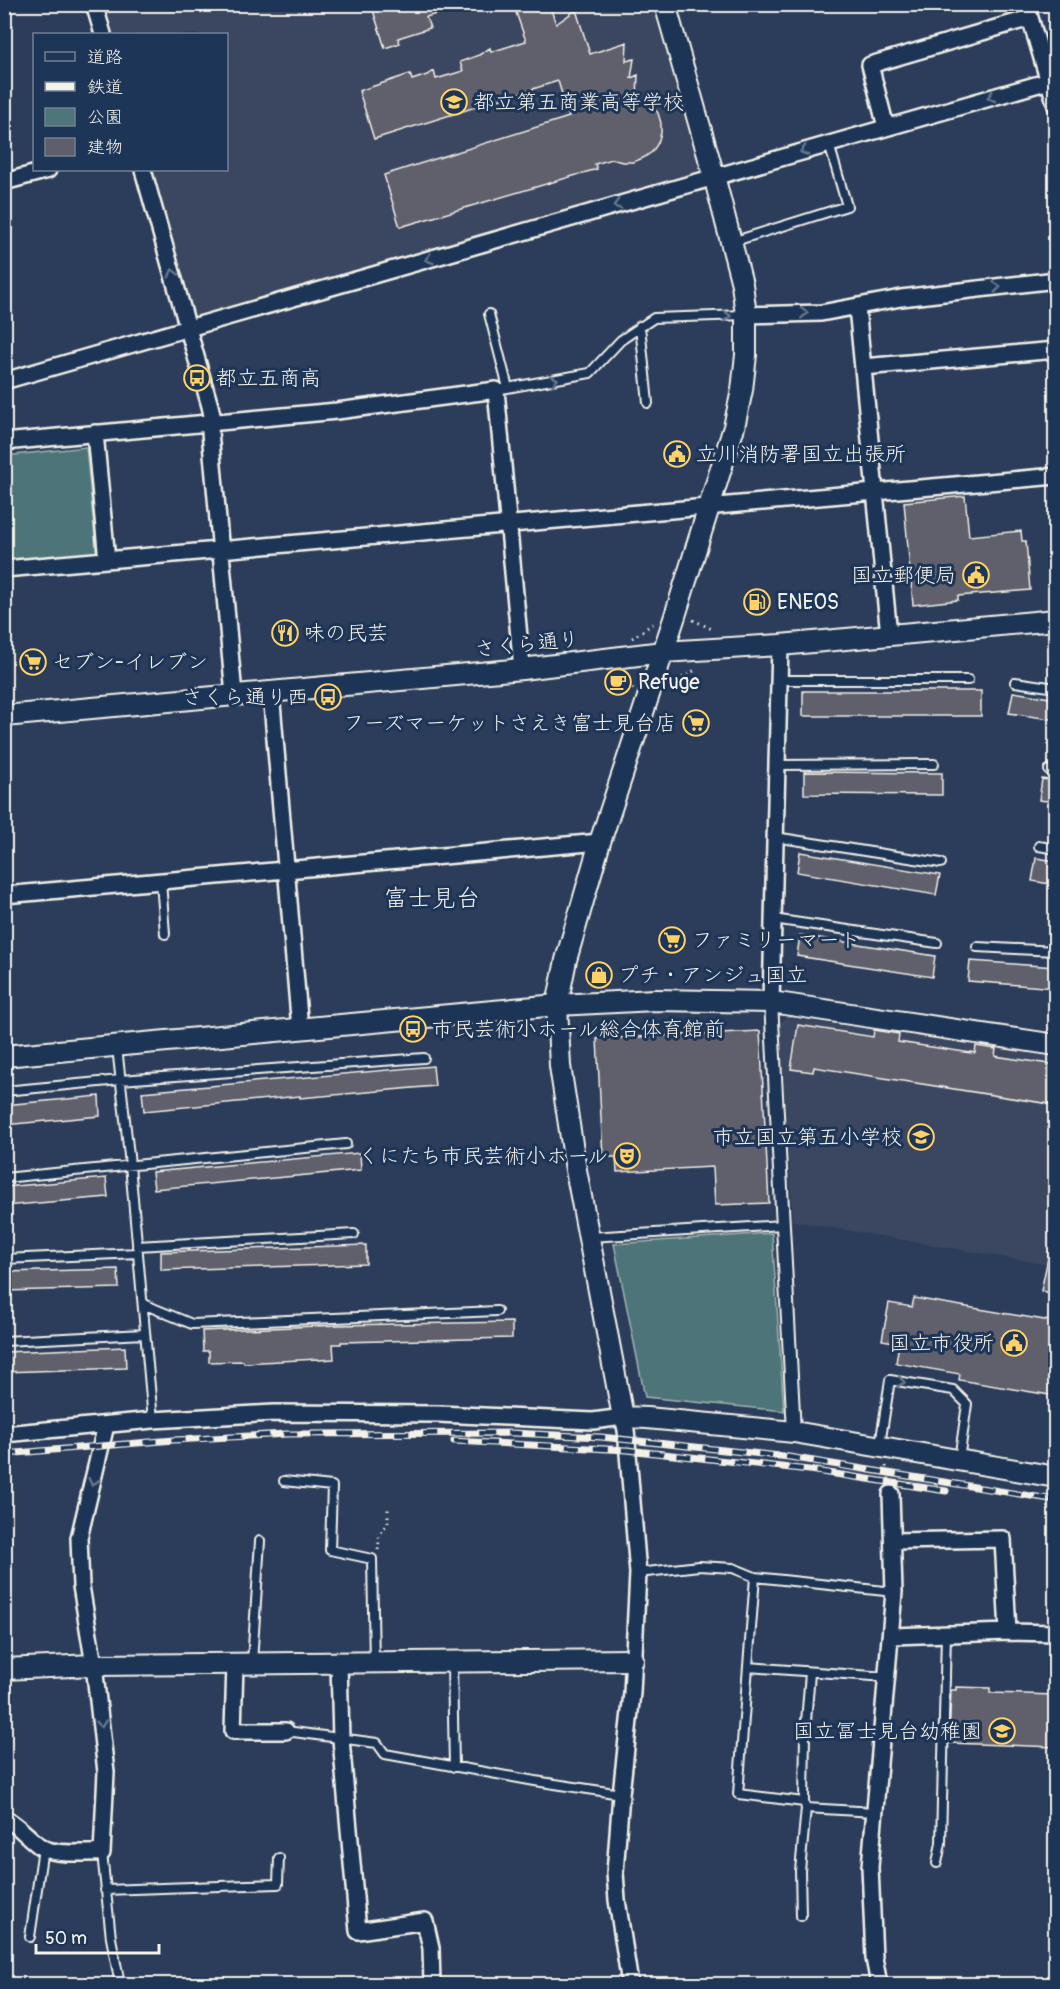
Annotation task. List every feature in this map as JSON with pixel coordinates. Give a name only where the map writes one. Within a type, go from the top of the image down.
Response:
[{"type":"street","points":[[94,4],[103,33]]},
{"type":"street","points":[[630,1984],[615,1873],[632,1693],[638,1573],[626,1430],[588,1238],[560,1066],[557,1005],[566,960],[600,842],[734,427],[746,355],[746,315],[742,284],[714,176],[664,4]]},
{"type":"street","points":[[886,127],[870,65],[1028,11],[1052,80],[1056,106]]},
{"type":"street","points":[[4,381],[1052,80]]},
{"type":"street","points":[[4,182],[44,171]]},
{"type":"street","points":[[142,171],[210,406],[212,423],[210,432],[234,695]]},
{"type":"street","points":[[746,315],[821,313],[901,298],[1056,280]]},
{"type":"street","points":[[857,308],[889,635]]},
{"type":"street","points":[[863,367],[1056,350]]},
{"type":"street","points":[[4,442],[337,411],[502,389],[509,524],[522,669]]},
{"type":"street","points":[[95,433],[107,560]]},
{"type":"street","points":[[4,569],[1056,476]]},
{"type":"street","name":"さくら通り","points":[[4,716],[522,669],[663,652],[780,645],[1056,620]]},
{"type":"street","points":[[780,645],[771,1002],[794,1432]]},
{"type":"street","points":[[271,692],[300,1029]]},
{"type":"street","points":[[4,895],[600,842]]},
{"type":"street","points":[[4,1056],[557,1005],[655,1000],[771,1002],[1056,1045]]},
{"type":"street","points":[[4,1434],[153,1420],[274,1413],[438,1414],[593,1421],[623,1417],[794,1432],[1056,1477]]},
{"type":"street","points":[[4,1818],[12,1821],[43,1848],[56,1852],[102,1853],[106,1772],[94,1665],[81,1586],[79,1538],[106,1425]]},
{"type":"street","points":[[879,1984],[873,1950],[870,1867],[886,1677],[892,1636],[894,1592],[891,1494]]},
{"type":"street","points":[[893,1541],[1003,1539],[1008,1632]]},
{"type":"street","points":[[892,1636],[1008,1632],[1056,1633]]},
{"type":"street","points":[[4,1669],[94,1665],[633,1660]]},
{"type":"street","points":[[339,1663],[341,1739],[358,1931],[424,1921],[431,1948],[432,1984]]},
{"type":"street","points":[[243,1664],[233,1731],[286,1731]]},
{"type":"lane","points":[[732,242],[847,206],[829,144]]},
{"type":"lane","points":[[489,314],[502,389],[590,373],[621,340],[654,318],[746,315]]},
{"type":"lane","points":[[640,326],[648,403]]},
{"type":"lane","points":[[779,680],[968,680]]},
{"type":"lane","points":[[1015,682],[1056,688]]},
{"type":"lane","points":[[777,765],[934,764]]},
{"type":"lane","points":[[775,837],[941,863]]},
{"type":"lane","points":[[1039,846],[1056,849]]},
{"type":"lane","points":[[161,881],[165,934]]},
{"type":"lane","points":[[773,919],[937,943]]},
{"type":"lane","points":[[977,947],[1056,951]]},
{"type":"lane","points":[[116,1045],[130,1165],[153,1420]]},
{"type":"lane","points":[[4,1091],[120,1080],[424,1058]]},
{"type":"lane","points":[[4,1178],[346,1144]]},
{"type":"lane","points":[[588,1238],[783,1225]]},
{"type":"lane","points":[[4,1259],[354,1234]]},
{"type":"lane","points":[[143,1304],[192,1324],[497,1311]]},
{"type":"lane","points":[[4,1341],[145,1334]]},
{"type":"lane","points":[[882,1447],[890,1380],[953,1390],[967,1404],[959,1461]]},
{"type":"lane","points":[[284,1481],[332,1486],[330,1550],[372,1559],[374,1663]]},
{"type":"lane","points":[[243,1664],[260,1541]]},
{"type":"lane","points":[[638,1573],[699,1566],[733,1568],[755,1577],[894,1592]]},
{"type":"lane","points":[[755,1577],[738,1794],[805,1805],[876,1812]]},
{"type":"lane","points":[[937,1863],[941,1843],[946,1634]]},
{"type":"lane","points":[[452,1662],[454,1767]]},
{"type":"lane","points":[[747,1667],[886,1677]]},
{"type":"lane","points":[[801,1916],[800,1871],[805,1805],[805,1734],[810,1673]]},
{"type":"lane","points":[[286,1731],[378,1743],[385,1754],[621,1794]]},
{"type":"lane","points":[[30,1937],[43,1848]]},
{"type":"lane","points":[[102,1853],[111,1938],[120,1984]]},
{"type":"lane","points":[[105,1890],[278,1884],[279,1858]]},
{"type":"path","points":[[632,638],[660,619]]},
{"type":"path","points":[[690,619],[707,627]]},
{"type":"path","points":[[666,688],[692,670],[699,668]]},
{"type":"path","points":[[882,1447],[891,1494]]},
{"type":"path","points":[[372,1559],[378,1549],[380,1533],[388,1523],[388,1507]]},
{"type":"shaded area","name":"都立第五商業高等学校","points":[[102,5],[652,5],[701,173],[198,319],[191,313],[150,171],[228,171],[228,33],[111,33]]},
{"type":"shaded area","name":"市立国立第五小学校","points":[[786,1018],[1055,1054],[1055,1266],[793,1221],[780,1023]]},
{"type":"green space","points":[[86,447],[97,558],[5,566],[5,456]]},
{"type":"green space","points":[[772,1233],[784,1411],[645,1397],[614,1244]]},
{"type":"building","points":[[371,4],[457,4],[457,8],[426,17],[430,28],[398,38],[400,43],[385,48]]},
{"type":"building","points":[[513,4],[549,4],[556,24],[576,10],[590,54],[627,42],[626,61],[634,59],[631,78],[638,75],[637,97],[652,105],[658,113],[661,133],[658,143],[652,152],[633,162],[612,159],[595,164],[597,169],[400,227],[384,175],[569,117],[558,81],[374,139],[359,91],[410,74],[412,80],[434,71],[436,79],[463,71],[460,62],[490,48],[491,52],[526,41]]},
{"type":"building","points":[[965,496],[969,536],[1021,531],[1022,541],[1026,541],[1030,590],[958,596],[958,600],[913,605],[904,502]]},
{"type":"building","points":[[803,691],[981,691],[981,716],[803,716]]},
{"type":"building","points":[[1013,692],[1056,699],[1056,720],[1009,713]]},
{"type":"building","points":[[804,772],[942,773],[942,795],[804,794]]},
{"type":"building","points":[[1042,779],[1056,781],[1056,802],[1039,800]]},
{"type":"building","points":[[800,852],[940,875],[936,895],[797,872]]},
{"type":"building","points":[[1036,858],[1056,861],[1056,885],[1032,881]]},
{"type":"building","points":[[800,935],[935,956],[932,977],[797,956]]},
{"type":"building","points":[[970,961],[1056,967],[1056,988],[968,981]]},
{"type":"building","points":[[798,1025],[873,1037],[874,1030],[899,1034],[898,1042],[971,1053],[975,1053],[976,1046],[996,1049],[995,1056],[1056,1065],[1056,1105],[814,1067],[813,1072],[791,1069]]},
{"type":"building","points":[[760,1031],[769,1203],[715,1205],[713,1167],[617,1172],[616,1157],[603,1157],[597,1039]]},
{"type":"building","points":[[433,1066],[435,1086],[144,1111],[142,1092]]},
{"type":"building","points":[[99,1096],[100,1116],[4,1125],[4,1105]]},
{"type":"building","points":[[360,1153],[361,1170],[154,1189],[152,1172]]},
{"type":"building","points":[[106,1178],[108,1197],[4,1206],[4,1187]]},
{"type":"building","points":[[366,1245],[366,1264],[161,1270],[161,1252]]},
{"type":"building","points":[[1050,1249],[1056,1250],[1056,1294],[1041,1291]]},
{"type":"building","points":[[118,1269],[119,1288],[4,1291],[4,1272]]},
{"type":"building","name":"国立市役所","points":[[914,1298],[1056,1322],[1056,1396],[959,1380],[960,1374],[896,1363],[899,1343],[882,1340],[889,1303],[912,1307]]},
{"type":"building","points":[[512,1322],[512,1338],[341,1342],[341,1344],[333,1344],[334,1359],[244,1363],[243,1361],[209,1362],[209,1351],[203,1351],[202,1331],[340,1325]]},
{"type":"building","points":[[125,1347],[126,1368],[4,1372],[4,1352]]},
{"type":"building","points":[[956,1687],[990,1688],[990,1693],[1054,1695],[1056,1747],[949,1743],[951,1690],[956,1690]]},
{"type":"railway","points":[[4,1454],[174,1440],[287,1434],[512,1433],[601,1437],[789,1457],[1056,1500]]},
{"type":"railway","points":[[454,1441],[627,1450],[809,1470],[946,1491]]},
{"type":"place","name":"都立第五商業高等学校","points":[[454,102]]},
{"type":"place","name":"都立五商高","points":[[197,378]]},
{"type":"place","name":"立川消防署国立出張所","points":[[677,454]]},
{"type":"place","name":"国立郵便局","points":[[976,575]]},
{"type":"place","name":"ENEOS","points":[[757,602]]},
{"type":"place","name":"味の民芸","points":[[285,633]]},
{"type":"place","name":"セブン-イレブン","points":[[33,662]]},
{"type":"place","name":"Refuge","points":[[618,682]]},
{"type":"place","name":"さくら通り西","points":[[328,697]]},
{"type":"place","name":"フーズマーケットさえき富士見台店","points":[[696,723]]},
{"type":"place","name":"ファミリーマート","points":[[672,940]]},
{"type":"place","name":"プチ・アンジュ国立","points":[[599,975]]},
{"type":"place","name":"市民芸術小ホール総合体育館前","points":[[413,1029]]},
{"type":"place","name":"市立国立第五小学校","points":[[921,1137]]},
{"type":"place","name":"くにたち市民芸術小ホール","points":[[627,1156]]},
{"type":"place","name":"国立市役所","points":[[1014,1343]]},
{"type":"place","name":"国立冨士見台幼稚園","points":[[1002,1731]]},
{"type":"district","name":"富士見台","points":[[432,898]]}]
